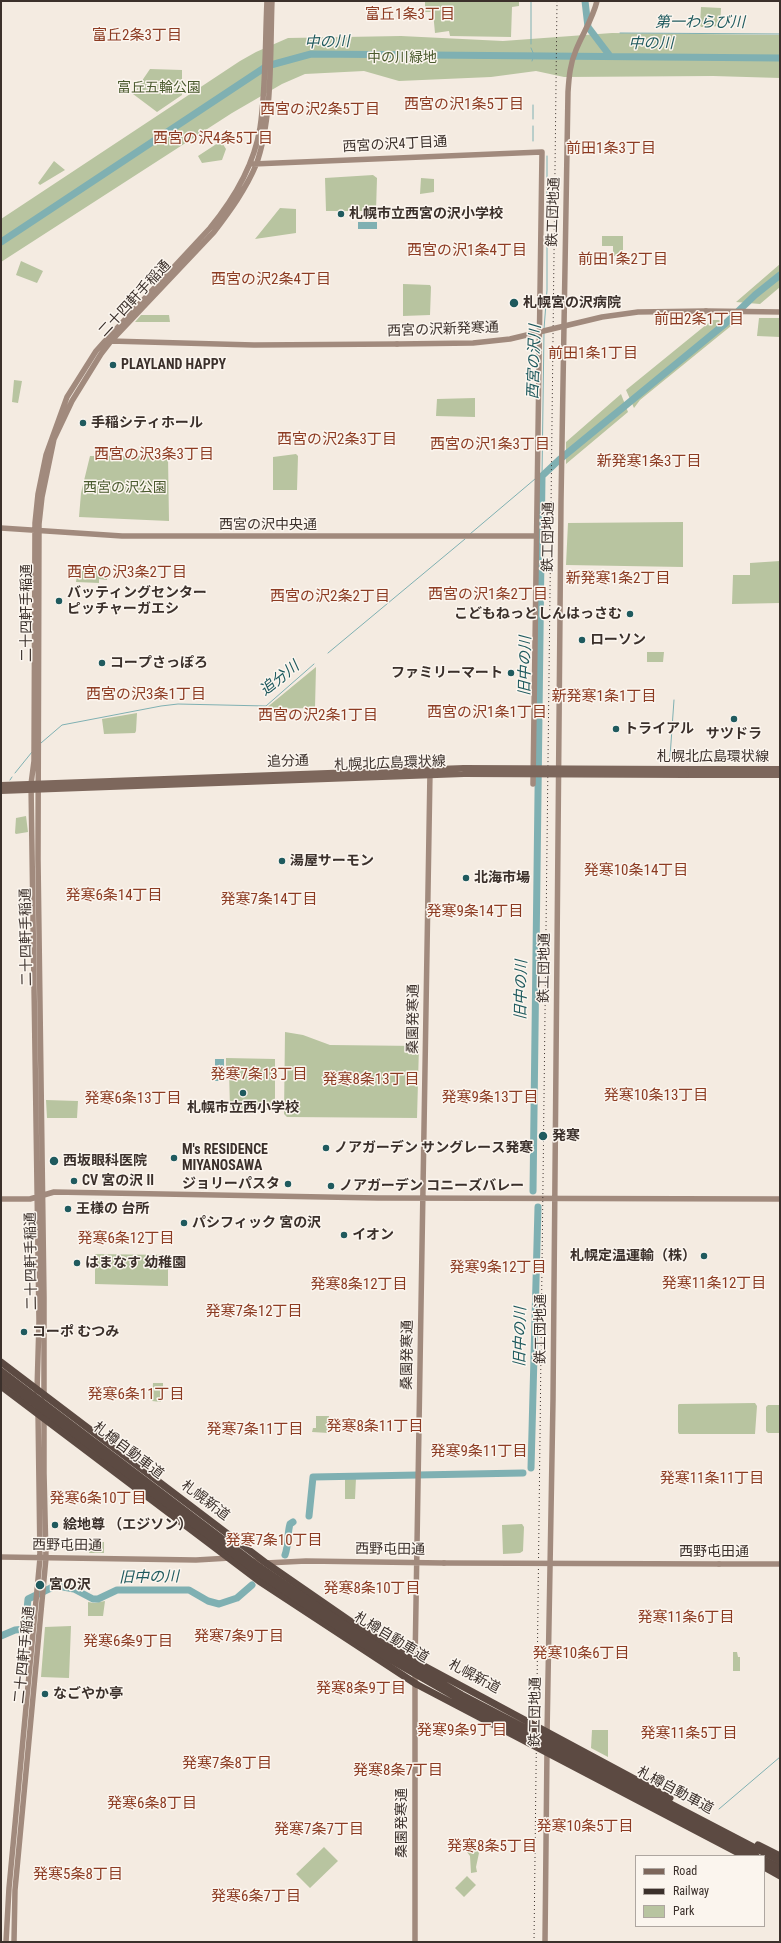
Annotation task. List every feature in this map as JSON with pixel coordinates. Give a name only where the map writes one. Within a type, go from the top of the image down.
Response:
[{"type":"highway","name":"札幌新道","points":[[1,1362],[266,1563],[360,1628],[415,1661],[780,1856]]},
{"type":"highway","name":"札樽自動車道","points":[[1,1371],[258,1566],[365,1638],[462,1695],[780,1861]]},
{"type":"highway","name":"札樽自動車道","points":[[1,1378],[254,1570],[357,1640],[459,1699],[754,1855]]},
{"type":"highway","points":[[1,1386],[277,1594],[416,1684],[742,1855]]},
{"type":"highway","points":[[765,1860],[780,1868]]},
{"type":"highway","points":[[765,1868],[780,1876]]},
{"type":"main road","name":"札幌北広島環状線","points":[[686,772],[780,769]]},
{"type":"main road","name":"札幌北広島環状線","points":[[1,785],[38,787],[430,771],[686,772],[780,775]]},
{"type":"main road","name":"追分通","points":[[171,778],[430,771]]},
{"type":"main road","name":"札幌北広島環状線","points":[[38,787],[171,778]]},
{"type":"main road","name":"札幌北広島環状線","points":[[1,791],[31,787]]},
{"type":"street","name":"二十四軒手稲通","points":[[6,1942],[9,1888],[34,1601],[40,1558],[37,1390],[39,1321],[31,787],[38,728],[37,531],[42,497],[54,439],[72,401],[101,354],[224,220],[241,193],[256,164],[264,130],[267,1]]},
{"type":"street","name":"二十四軒手稲通","points":[[14,1942],[15,1890],[46,1558],[43,1395],[43,1195],[38,787],[36,746],[38,494],[51,437],[67,397],[96,351],[210,228],[226,209],[237,190],[249,164],[260,129],[265,101],[272,1]]},
{"type":"street","name":"鉄工団地通","points":[[545,1942],[562,447],[570,69],[576,48],[594,12],[597,1]]},
{"type":"street","name":"西宮の沢4丁目通","points":[[249,164],[542,152],[536,536]]},
{"type":"street","name":"西宮の沢新発寒通","points":[[104,342],[254,345],[473,343],[510,339],[602,317],[638,312],[780,312]]},
{"type":"street","name":"西宮の沢中央通","points":[[1,528],[122,536],[536,536]]},
{"type":"street","points":[[533,784],[536,536]]},
{"type":"street","name":"桑園発寒通","points":[[415,1942],[415,1661],[430,771]]},
{"type":"street","points":[[1,1199],[30,1199],[54,1192],[554,1200],[780,1199]]},
{"type":"street","name":"西野屯田通","points":[[1,1558],[196,1560],[228,1558],[266,1563],[306,1561],[417,1563],[780,1564]]},
{"type":"green space","points":[[425,1],[519,1],[519,6],[512,7],[511,37],[450,36],[449,31],[435,33],[433,12],[425,12]]},
{"type":"green space","points":[[701,7],[721,8],[720,26],[701,27]]},
{"type":"green space","name":"中の川緑地","points":[[612,33],[780,35],[780,78],[713,76],[564,77],[536,71],[491,77],[399,81],[364,71],[305,74],[282,84],[232,113],[1,262],[1,219],[240,61],[256,52],[288,38],[401,36],[503,41]]},
{"type":"green space","name":"富丘五輪公園","points":[[150,69],[182,70],[182,95],[157,112],[133,94]]},
{"type":"green space","points":[[221,141],[226,149],[222,160],[202,163],[198,156]]},
{"type":"green space","points":[[54,161],[65,170],[40,185],[38,183]]},
{"type":"green space","points":[[373,175],[377,178],[376,211],[326,211],[325,178]]},
{"type":"green space","points":[[421,178],[434,179],[434,192],[420,194]]},
{"type":"green space","points":[[280,208],[296,209],[296,233],[255,239]]},
{"type":"green space","points":[[602,236],[623,236],[623,256],[613,256],[613,246],[602,246]]},
{"type":"green space","points":[[21,261],[43,271],[37,283],[16,275]]},
{"type":"green space","points":[[780,264],[780,287],[760,304],[736,302]]},
{"type":"green space","points":[[403,284],[430,285],[430,315],[403,316]]},
{"type":"green space","points":[[141,315],[169,315],[170,322],[135,322]]},
{"type":"green space","points":[[742,317],[640,400],[634,408],[626,390],[712,320]]},
{"type":"green space","points":[[759,318],[780,318],[780,337],[757,336]]},
{"type":"green space","points":[[14,380],[22,381],[18,403],[12,402]]},
{"type":"green space","points":[[621,394],[628,412],[566,464],[566,442]]},
{"type":"green space","points":[[475,398],[475,417],[436,416],[437,399]]},
{"type":"green space","points":[[296,454],[298,456],[297,490],[273,490],[273,457]]},
{"type":"green space","name":"西宮の沢公園","points":[[90,456],[168,456],[169,521],[79,517],[81,493]]},
{"type":"green space","points":[[683,522],[683,567],[566,565],[568,523]]},
{"type":"green space","points":[[780,561],[780,603],[732,604],[733,575],[750,575],[750,563]]},
{"type":"green space","points":[[78,566],[106,569],[107,580],[99,579],[99,583],[76,582]]},
{"type":"green space","points":[[647,652],[664,652],[663,662],[647,662]]},
{"type":"green space","points":[[316,667],[315,708],[265,709]]},
{"type":"green space","points":[[137,713],[135,733],[104,734],[102,719]]},
{"type":"green space","points":[[26,816],[28,832],[16,834],[16,818]]},
{"type":"green space","points":[[285,1032],[303,1035],[330,1045],[419,1046],[417,1118],[287,1117],[284,1114]]},
{"type":"green space","points":[[226,1058],[275,1059],[275,1106],[271,1110],[230,1108],[229,1071],[226,1071]]},
{"type":"green space","points":[[46,1100],[78,1101],[77,1118],[47,1118]]},
{"type":"green space","points":[[95,1254],[168,1255],[168,1286],[95,1284]]},
{"type":"green space","points":[[153,1383],[163,1383],[163,1400],[161,1400],[161,1402],[152,1401]]},
{"type":"green space","points":[[755,1403],[757,1406],[755,1434],[679,1434],[678,1432],[679,1404]]},
{"type":"green space","points":[[768,1405],[780,1405],[780,1433],[768,1433],[766,1431],[766,1407]]},
{"type":"green space","points":[[316,1416],[329,1416],[329,1433],[312,1432],[313,1428],[316,1428]]},
{"type":"green space","points":[[345,1478],[356,1478],[355,1499],[345,1499]]},
{"type":"green space","points":[[522,1524],[524,1527],[523,1551],[520,1553],[503,1554],[502,1525]]},
{"type":"green space","points":[[89,1542],[104,1542],[104,1553],[89,1553]]},
{"type":"green space","points":[[105,1601],[103,1616],[88,1616],[88,1602],[94,1603]]},
{"type":"green space","points":[[71,1626],[69,1678],[41,1677],[45,1627]]},
{"type":"green space","points":[[733,1652],[737,1652],[738,1657],[740,1657],[740,1671],[733,1671]]},
{"type":"green space","points":[[592,1730],[608,1730],[608,1757],[591,1748]]},
{"type":"green space","points":[[472,1844],[479,1853],[476,1867],[477,1872],[471,1873],[470,1856],[467,1852],[470,1850]]},
{"type":"green space","points":[[324,1847],[338,1861],[310,1888],[296,1874]]},
{"type":"green space","points":[[467,1876],[476,1885],[464,1897],[455,1888]]},
{"type":"water","points":[[358,222],[377,222],[377,229],[358,229]]},
{"type":"water","points":[[215,1059],[224,1059],[224,1081],[215,1081]]},
{"type":"waterway","points":[[531,1],[531,44]]},
{"type":"waterway","points":[[585,1],[588,27],[610,56]]},
{"type":"waterway","name":"第一わらび川","points":[[620,33],[780,34]]},
{"type":"waterway","name":"西宮の沢川","points":[[531,48],[534,55],[532,61]]},
{"type":"waterway","name":"中の川","points":[[1,242],[267,66],[311,54],[780,58]]},
{"type":"waterway","name":"西宮の沢川","points":[[533,105],[533,119]]},
{"type":"waterway","name":"西宮の沢川","points":[[533,126],[533,141]]},
{"type":"waterway","name":"西宮の沢川","points":[[544,329],[547,290],[547,156]]},
{"type":"waterway","name":"旧中の川","points":[[533,1191],[542,476],[559,460],[726,323],[755,295],[780,275]]},
{"type":"waterway","name":"西宮の沢川","points":[[542,476],[544,332]]},
{"type":"waterway","name":"追分川","points":[[470,534],[535,479]]},
{"type":"waterway","name":"追分川","points":[[328,653],[465,539]]},
{"type":"waterway","name":"追分川","points":[[41,743],[62,725],[161,706],[178,704],[266,706],[314,664]]},
{"type":"waterway","points":[[670,757],[674,700]]},
{"type":"waterway","name":"追分川","points":[[15,773],[32,752]]},
{"type":"waterway","name":"旧中の川","points":[[531,1468],[538,1207]]},
{"type":"waterway","name":"旧中の川","points":[[309,1516],[313,1477],[523,1473]]},
{"type":"waterway","name":"旧中の川","points":[[285,1555],[289,1528],[290,1524],[293,1522]]},
{"type":"waterway","name":"旧中の川","points":[[1,1636],[15,1630],[25,1629],[28,1599],[53,1587],[74,1589],[93,1599],[98,1599],[117,1590],[189,1590],[208,1601],[219,1604],[237,1598],[252,1585]]},
{"type":"waterway","points":[[719,1809],[780,1757]]},
{"type":"railway","points":[[534,1942],[557,1]]},
{"type":"place","name":"札幌市立西宮の沢小学校","points":[[341,214]]},
{"type":"place","name":"札幌宮の沢病院","points":[[514,303]]},
{"type":"place","name":"PLAYLAND HAPPY","points":[[113,365]]},
{"type":"place","name":"手稲シティホール","points":[[83,423]]},
{"type":"place","name":"バッティングセンター ピッチャーガエシ","points":[[59,601]]},
{"type":"place","name":"こどもねっとしんはっさむ","points":[[630,614]]},
{"type":"place","name":"ローソン","points":[[582,640]]},
{"type":"place","name":"コープさっぽろ","points":[[102,663]]},
{"type":"place","name":"ファミリーマート","points":[[511,673]]},
{"type":"place","name":"サツドラ","points":[[734,719]]},
{"type":"place","name":"トライアル","points":[[616,729]]},
{"type":"place","name":"湯屋サーモン","points":[[282,861]]},
{"type":"place","name":"北海市場","points":[[466,878]]},
{"type":"place","name":"札幌市立西小学校","points":[[243,1093]]},
{"type":"place","name":"発寒","points":[[543,1136]]},
{"type":"place","name":"ノアガーデン サングレース発寒","points":[[326,1148]]},
{"type":"place","name":"M's RESIDENCE MIYANOSAWA","points":[[174,1158]]},
{"type":"place","name":"西坂眼科医院","points":[[54,1161]]},
{"type":"place","name":"CV 宮の沢 II","points":[[74,1181]]},
{"type":"place","name":"ジョリーパスタ","points":[[288,1184]]},
{"type":"place","name":"ノアガーデン コニーズバレー","points":[[331,1186]]},
{"type":"place","name":"王様の 台所","points":[[68,1209]]},
{"type":"place","name":"パシフィック 宮の沢","points":[[184,1223]]},
{"type":"place","name":"イオン","points":[[344,1235]]},
{"type":"place","name":"札幌定温運輸（株）","points":[[704,1256]]},
{"type":"place","name":"はまなす 幼稚園","points":[[77,1263]]},
{"type":"place","name":"コーポ むつみ","points":[[24,1332]]},
{"type":"place","name":"絵地尊 （エジソン）","points":[[55,1525]]},
{"type":"place","name":"宮の沢","points":[[40,1585]]},
{"type":"place","name":"なごやか亭","points":[[45,1694]]},
{"type":"district","name":"富丘1条3丁目","points":[[410,15]]},
{"type":"district","name":"富丘2条3丁目","points":[[137,36]]},
{"type":"district","name":"西宮の沢1条5丁目","points":[[464,105]]},
{"type":"district","name":"西宮の沢2条5丁目","points":[[320,110]]},
{"type":"district","name":"西宮の沢4条5丁目","points":[[213,139]]},
{"type":"district","name":"前田1条3丁目","points":[[611,149]]},
{"type":"district","name":"西宮の沢1条4丁目","points":[[467,251]]},
{"type":"district","name":"前田1条2丁目","points":[[623,260]]},
{"type":"district","name":"西宮の沢2条4丁目","points":[[271,280]]},
{"type":"district","name":"前田2条1丁目","points":[[699,320]]},
{"type":"district","name":"前田1条1丁目","points":[[593,354]]},
{"type":"district","name":"西宮の沢2条3丁目","points":[[337,440]]},
{"type":"district","name":"西宮の沢1条3丁目","points":[[490,445]]},
{"type":"district","name":"西宮の沢3条3丁目","points":[[154,455]]},
{"type":"district","name":"新発寒1条3丁目","points":[[649,462]]},
{"type":"district","name":"西宮の沢3条2丁目","points":[[127,573]]},
{"type":"district","name":"新発寒1条2丁目","points":[[618,579]]},
{"type":"district","name":"西宮の沢1条2丁目","points":[[488,595]]},
{"type":"district","name":"西宮の沢2条2丁目","points":[[330,597]]},
{"type":"district","name":"西宮の沢3条1丁目","points":[[146,695]]},
{"type":"district","name":"新発寒1条1丁目","points":[[604,697]]},
{"type":"district","name":"西宮の沢1条1丁目","points":[[487,713]]},
{"type":"district","name":"西宮の沢2条1丁目","points":[[318,716]]},
{"type":"district","name":"発寒10条14丁目","points":[[636,871]]},
{"type":"district","name":"発寒6条14丁目","points":[[114,896]]},
{"type":"district","name":"発寒7条14丁目","points":[[269,900]]},
{"type":"district","name":"発寒9条14丁目","points":[[475,912]]},
{"type":"district","name":"発寒7条13丁目","points":[[259,1075]]},
{"type":"district","name":"発寒8条13丁目","points":[[371,1080]]},
{"type":"district","name":"発寒10条13丁目","points":[[656,1096]]},
{"type":"district","name":"発寒9条13丁目","points":[[490,1098]]},
{"type":"district","name":"発寒6条13丁目","points":[[133,1099]]},
{"type":"district","name":"発寒6条12丁目","points":[[126,1239]]},
{"type":"district","name":"発寒9条12丁目","points":[[498,1268]]},
{"type":"district","name":"発寒11条12丁目","points":[[714,1284]]},
{"type":"district","name":"発寒8条12丁目","points":[[359,1285]]},
{"type":"district","name":"発寒7条12丁目","points":[[254,1312]]},
{"type":"district","name":"発寒6条11丁目","points":[[136,1395]]},
{"type":"district","name":"発寒8条11丁目","points":[[375,1427]]},
{"type":"district","name":"発寒7条11丁目","points":[[255,1430]]},
{"type":"district","name":"発寒9条11丁目","points":[[479,1452]]},
{"type":"district","name":"発寒11条11丁目","points":[[712,1479]]},
{"type":"district","name":"発寒6条10丁目","points":[[98,1499]]},
{"type":"district","name":"発寒7条10丁目","points":[[274,1541]]},
{"type":"district","name":"発寒8条10丁目","points":[[372,1589]]},
{"type":"district","name":"発寒11条6丁目","points":[[686,1618]]},
{"type":"district","name":"発寒7条9丁目","points":[[239,1637]]},
{"type":"district","name":"発寒6条9丁目","points":[[128,1642]]},
{"type":"district","name":"発寒10条6丁目","points":[[581,1654]]},
{"type":"district","name":"発寒8条9丁目","points":[[361,1689]]},
{"type":"district","name":"発寒9条9丁目","points":[[462,1731]]},
{"type":"district","name":"発寒11条5丁目","points":[[689,1734]]},
{"type":"district","name":"発寒7条8丁目","points":[[227,1764]]},
{"type":"district","name":"発寒8条7丁目","points":[[398,1771]]},
{"type":"district","name":"発寒6条8丁目","points":[[152,1804]]},
{"type":"district","name":"発寒10条5丁目","points":[[585,1827]]},
{"type":"district","name":"発寒7条7丁目","points":[[319,1830]]},
{"type":"district","name":"発寒8条5丁目","points":[[492,1847]]},
{"type":"district","name":"発寒5条8丁目","points":[[78,1875]]},
{"type":"district","name":"発寒6条7丁目","points":[[256,1897]]}]
